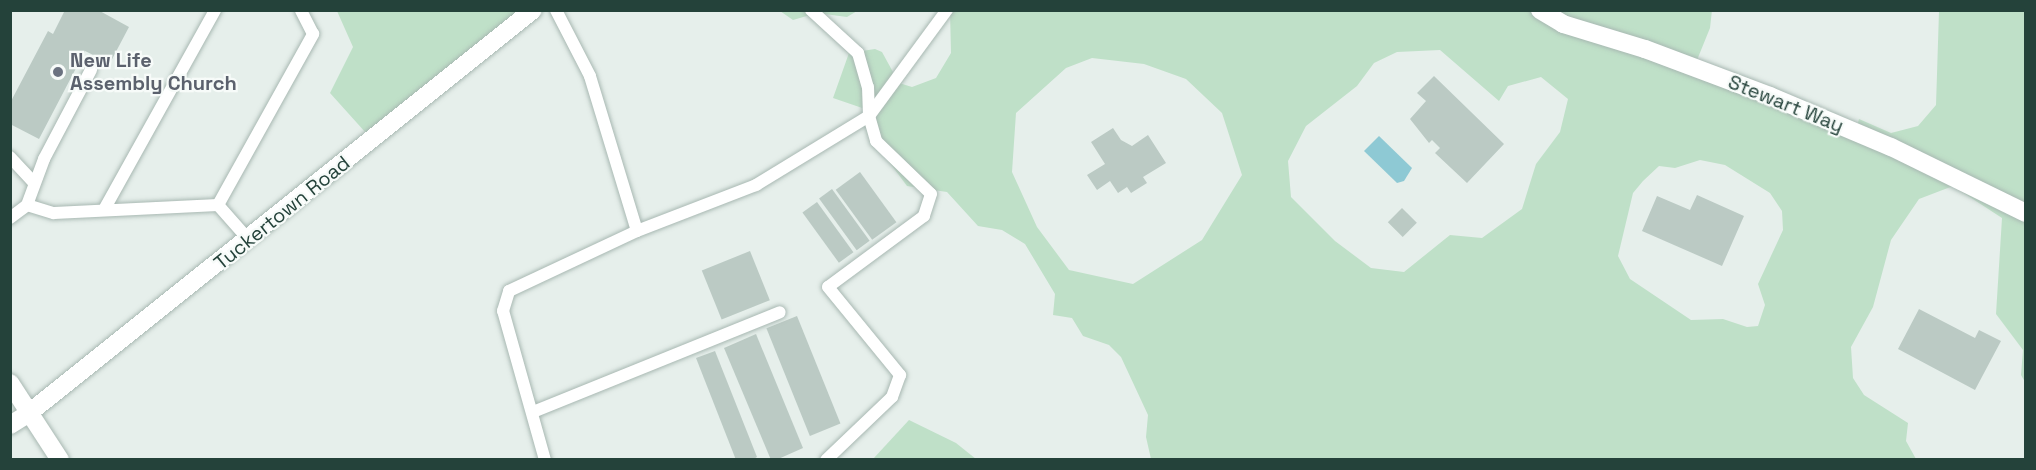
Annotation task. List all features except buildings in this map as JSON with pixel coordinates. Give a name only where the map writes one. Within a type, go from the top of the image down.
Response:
[{"type":"street","name":"Tuckertown Road","points":[[10,425],[29,413],[249,240],[533,10]]},
{"type":"street","name":"Stewart Way","points":[[1540,10],[1563,24],[1645,50],[1770,96],[1891,147],[2025,213]]},
{"type":"street","points":[[10,383],[60,459]]},
{"type":"lane","points":[[105,208],[215,10]]},
{"type":"lane","points":[[218,205],[313,34],[302,10]]},
{"type":"lane","points":[[556,10],[590,76],[637,231]]},
{"type":"lane","points":[[811,10],[858,53],[868,87],[869,116],[876,141],[931,194],[924,216],[828,287],[900,375],[892,397],[826,459]]},
{"type":"lane","points":[[545,459],[503,311],[509,291],[637,231],[756,185],[869,116],[947,10]]},
{"type":"lane","points":[[10,218],[27,205],[34,183],[92,70]]},
{"type":"lane","points":[[10,157],[34,183]]},
{"type":"lane","points":[[27,205],[54,213],[105,208],[218,205],[249,240]]},
{"type":"lane","points":[[533,412],[780,312]]},
{"type":"green space","points":[[1712,10],[1710,28],[1695,65],[1856,130],[1859,119],[1891,133],[1918,126],[1936,105],[1939,11],[2025,11],[2025,382],[2021,375],[2023,350],[1996,314],[2002,218],[1953,186],[1919,199],[1891,240],[1873,307],[1851,347],[1853,378],[1864,395],[1908,423],[1906,441],[1916,459],[1151,459],[1146,437],[1148,415],[1121,357],[1109,345],[1083,336],[1072,318],[1053,315],[1055,294],[1025,244],[1002,230],[978,226],[947,192],[907,186],[881,151],[871,111],[833,98],[849,53],[875,49],[882,52],[899,83],[912,87],[936,78],[951,53],[950,11]],"holes":[[[1440,50],[1499,101],[1508,86],[1541,77],[1568,99],[1560,132],[1536,164],[1522,209],[1482,238],[1450,235],[1404,272],[1371,268],[1335,241],[1291,197],[1288,161],[1306,126],[1357,86],[1374,63],[1397,52]],[[1092,58],[1144,64],[1186,79],[1222,113],[1242,175],[1202,240],[1133,284],[1069,270],[1037,227],[1012,172],[1016,113],[1066,68]],[[1700,160],[1725,165],[1770,193],[1782,211],[1783,230],[1758,284],[1765,305],[1758,326],[1747,327],[1723,319],[1691,320],[1630,279],[1618,256],[1633,193],[1659,166],[1675,168]]]},
{"type":"green space","points":[[337,11],[542,11],[375,143],[330,93],[353,47]]},
{"type":"green space","points":[[780,11],[857,11],[847,17],[817,13],[793,20]]},
{"type":"green space","points":[[909,420],[956,443],[976,459],[873,459]]},
{"type":"water","points":[[1379,136],[1412,168],[1404,181],[1397,183],[1364,151]]},
{"type":"place","name":"New Life Assembly Church","points":[[58,72]]}]
